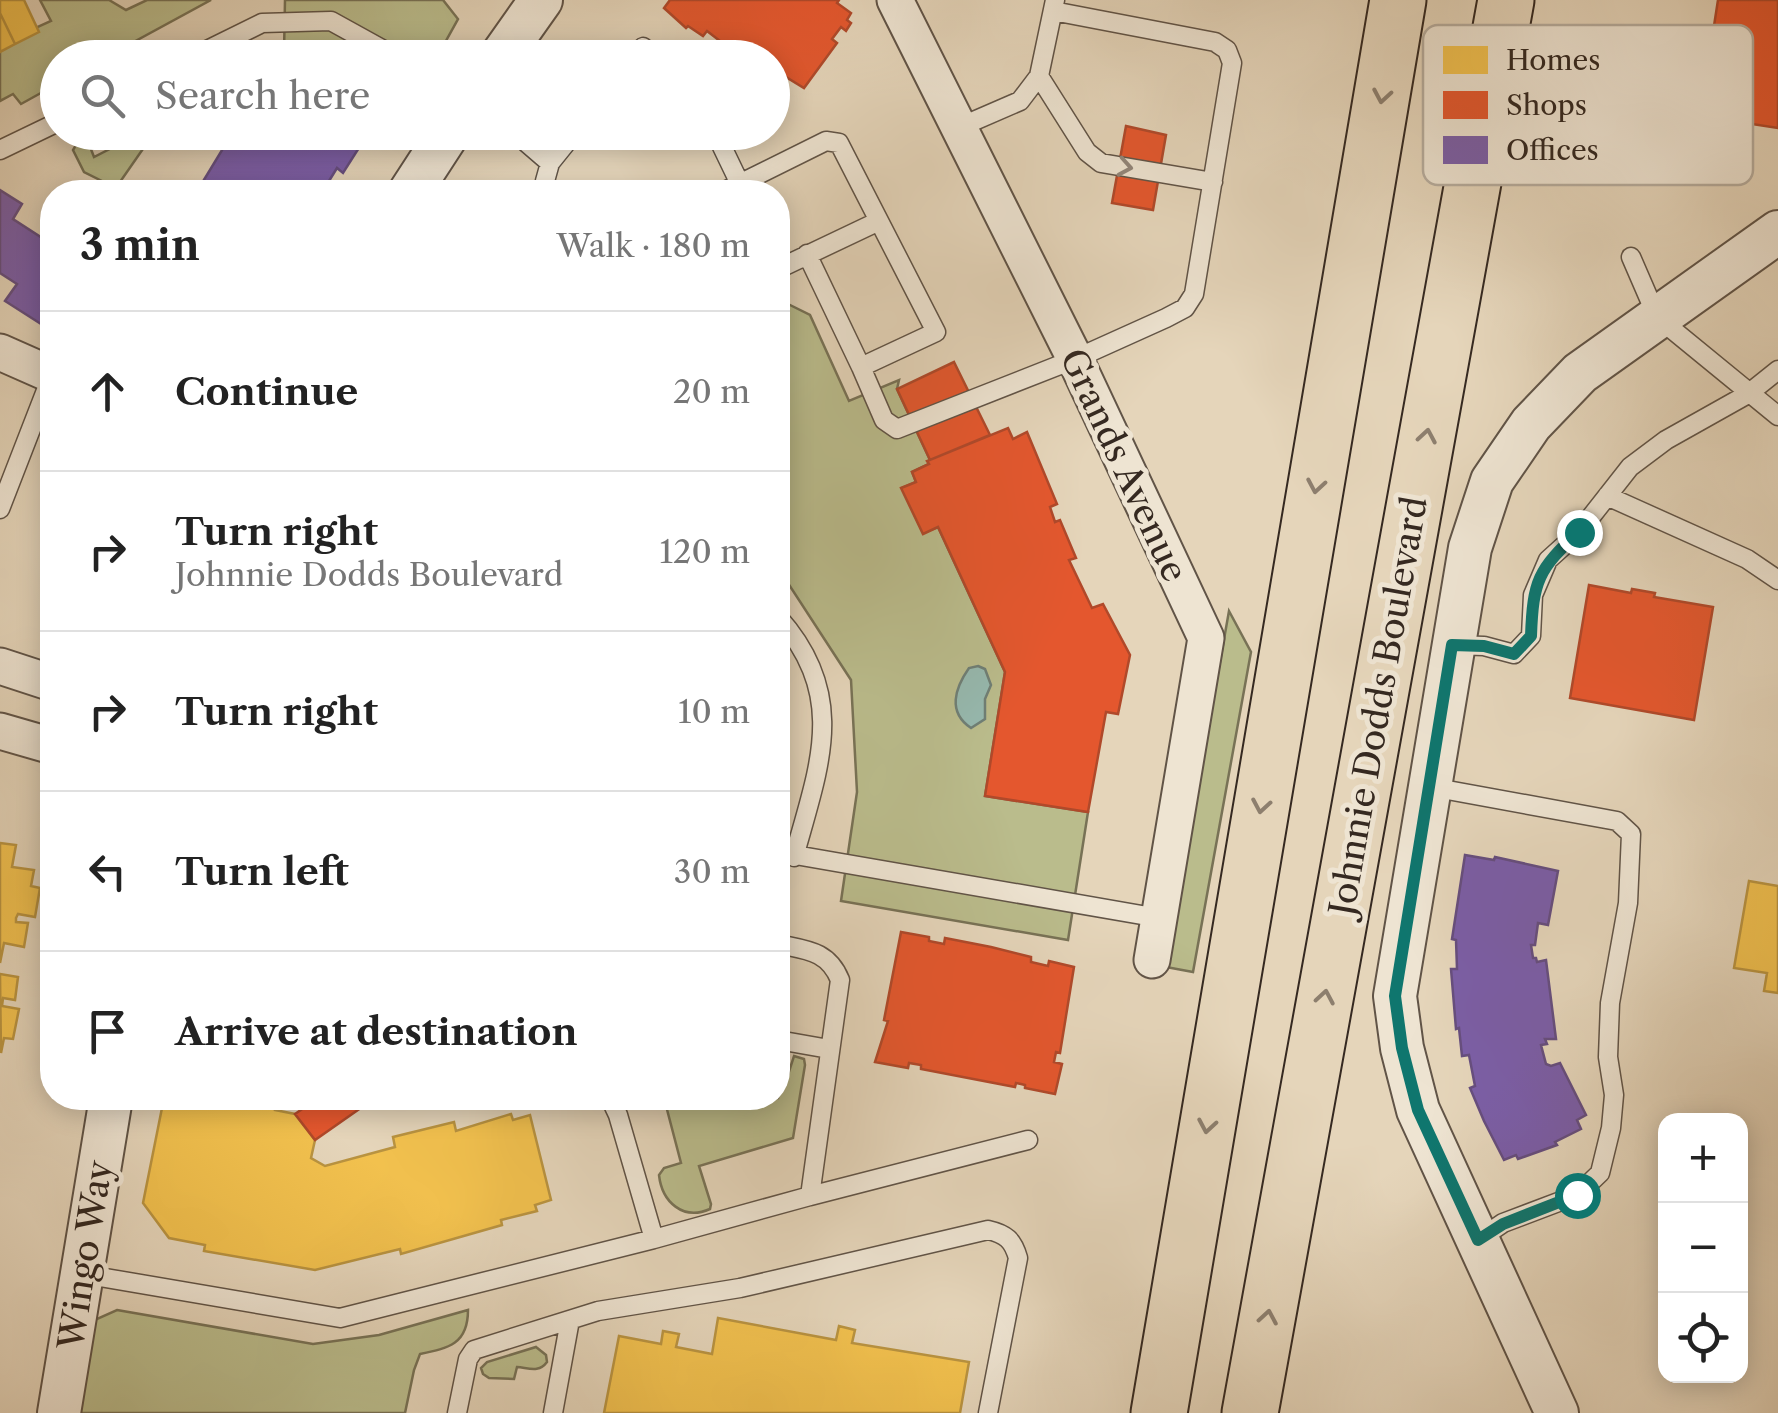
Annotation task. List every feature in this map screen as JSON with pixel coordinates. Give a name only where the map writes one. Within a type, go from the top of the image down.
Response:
[{"type":"highway","points":[[1159,1413],[1398,0]]},
{"type":"highway","name":"Johnnie Dodds Boulevard","points":[[1501,25],[1506,0]]},
{"type":"highway","name":"Johnnie Dodds Boulevard","points":[[1250,1413],[1472,185]]},
{"type":"highway","points":[[1176,1308],[1191,1377],[1186,1413]]},
{"type":"street","points":[[513,40],[541,0]]},
{"type":"street","name":"Grands Avenue","points":[[895,0],[1075,359],[1206,638],[1152,960]]},
{"type":"street","points":[[418,180],[437,150]]},
{"type":"street","name":"Johnnie Dodds Boulevard","points":[[1557,1413],[1418,1110],[1402,1048],[1395,996],[1470,548],[1492,481],[1531,424],[1580,373],[1778,232]]},
{"type":"street","points":[[0,352],[40,370]]},
{"type":"street","points":[[0,666],[40,679]]},
{"type":"street","points":[[0,731],[40,743]]},
{"type":"street","name":"Wingo Way","points":[[59,1413],[109,1110]]},
{"type":"lane","points":[[807,254],[884,420],[897,429],[1075,359],[1184,308],[1194,294],[1232,63],[1227,50],[1215,42],[1054,6],[1039,76],[1020,101],[960,127]]},
{"type":"lane","points":[[228,40],[262,23],[331,21],[365,40]]},
{"type":"lane","points":[[1039,76],[1087,152],[1101,163],[1212,182]]},
{"type":"lane","points":[[0,150],[40,131]]},
{"type":"lane","points":[[748,180],[833,140],[839,143],[936,332],[861,367]]},
{"type":"lane","points":[[535,150],[550,163]]},
{"type":"lane","points":[[545,180],[550,163],[560,150]]},
{"type":"lane","points":[[720,150],[729,180]]},
{"type":"lane","points":[[790,262],[879,221]]},
{"type":"lane","points":[[1630,257],[1657,317],[1778,416]]},
{"type":"lane","points":[[1452,645],[1484,646],[1514,654],[1531,636],[1533,595],[1548,560],[1579,532],[1630,468],[1666,440],[1748,394],[1778,370]]},
{"type":"lane","points":[[0,510],[40,406]]},
{"type":"lane","points":[[1607,496],[1747,558],[1778,580]]},
{"type":"lane","points":[[790,635],[812,665],[823,712],[820,759],[790,843]]},
{"type":"lane","points":[[1430,787],[1617,820],[1632,834],[1628,903],[1610,1003],[1608,1056],[1614,1095],[1611,1128],[1600,1173],[1577,1195],[1503,1224],[1478,1240]]},
{"type":"lane","points":[[790,855],[1159,918]]},
{"type":"lane","points":[[790,947],[815,952],[830,962],[840,980],[810,1196]]},
{"type":"lane","points":[[790,1042],[830,1050]]},
{"type":"lane","points":[[616,1110],[654,1240]]},
{"type":"lane","points":[[82,1274],[340,1318],[654,1240],[1028,1140]]},
{"type":"lane","points":[[457,1413],[468,1359],[474,1350],[598,1311],[740,1288],[988,1230],[1001,1232],[1014,1242],[1018,1258],[988,1413]]},
{"type":"lane","points":[[553,1413],[570,1320]]},
{"type":"green space","points":[[40,0],[109,0],[126,10],[147,0],[211,0],[137,40],[40,40],[40,93],[21,104],[13,94],[0,101],[0,44],[51,21]]},
{"type":"green space","points":[[285,0],[443,0],[458,19],[446,40],[284,40]]},
{"type":"green space","points":[[73,150],[91,150],[94,157],[108,150],[142,150],[121,180],[100,180],[84,172]]},
{"type":"green space","points":[[790,305],[810,315],[849,401],[899,380],[897,389],[930,460],[912,472],[916,482],[902,488],[923,533],[938,527],[1005,672],[985,796],[1088,812],[1068,940],[841,901],[857,792],[851,680],[790,586]]},
{"type":"green space","points":[[1229,611],[1251,652],[1193,972],[1166,967]]},
{"type":"green space","points":[[794,1056],[804,1059],[793,1138],[699,1166],[710,1209],[691,1213],[669,1201],[659,1175],[664,1168],[681,1163],[667,1110],[790,1110],[790,1068]]},
{"type":"green space","points":[[117,1310],[313,1344],[379,1335],[468,1310],[465,1330],[455,1343],[420,1354],[405,1413],[79,1413],[90,1322]]},
{"type":"green space","points":[[536,1347],[546,1355],[547,1362],[541,1368],[517,1367],[514,1379],[483,1374],[481,1368],[487,1362]]},
{"type":"water","points":[[969,668],[985,669],[991,685],[985,699],[985,719],[971,728],[959,715],[956,700]]},
{"type":"building: Homes","points":[[0,0],[24,0],[39,32],[15,44],[0,13]]},
{"type":"building: Homes","points":[[0,13],[15,44],[0,52]]},
{"type":"building: Homes","points":[[0,843],[16,845],[12,867],[34,870],[31,886],[40,888],[35,917],[18,914],[16,918],[16,922],[28,923],[24,947],[4,943],[0,963]]},
{"type":"building: Homes","points":[[1749,881],[1778,886],[1778,993],[1764,991],[1767,973],[1734,968]]},
{"type":"building: Homes","points":[[0,974],[18,977],[15,1000],[3,998],[2,1006],[19,1009],[13,1039],[4,1038],[1,1053]]},
{"type":"building: Homes","points":[[162,1110],[275,1110],[295,1114],[315,1140],[311,1158],[325,1166],[395,1147],[393,1137],[454,1122],[456,1131],[511,1114],[513,1120],[530,1115],[551,1200],[535,1205],[537,1211],[501,1220],[502,1225],[401,1254],[400,1249],[315,1270],[204,1251],[205,1245],[169,1238],[143,1203]]},
{"type":"building: Homes","points":[[718,1318],[836,1340],[839,1326],[855,1330],[852,1343],[969,1362],[960,1413],[604,1413],[619,1336],[661,1344],[663,1331],[679,1334],[676,1347],[712,1354]]},
{"type":"building: Shops","points":[[670,0],[839,0],[837,3],[851,13],[847,20],[851,23],[846,31],[841,27],[832,39],[837,43],[804,88],[790,80],[790,40],[719,40],[707,31],[703,36],[686,28],[664,8]]},
{"type":"building: Shops","points":[[1718,0],[1778,0],[1778,128],[1753,124],[1753,25],[1714,25]]},
{"type":"building: Shops","points":[[1126,126],[1166,135],[1153,210],[1112,203]]},
{"type":"building: Shops","points":[[954,362],[990,435],[930,460],[897,389]]},
{"type":"building: Shops","points":[[1008,428],[1013,439],[1027,432],[1057,504],[1050,507],[1055,522],[1060,520],[1076,558],[1069,560],[1092,608],[1103,604],[1130,655],[1118,714],[1106,712],[1088,812],[985,796],[1005,672],[938,527],[923,534],[901,488],[916,482],[912,472],[929,464],[927,461]]},
{"type":"building: Shops","points":[[1589,585],[1655,593],[1654,597],[1713,607],[1694,720],[1570,698]]},
{"type":"building: Shops","points":[[901,932],[944,944],[945,938],[991,947],[1031,957],[1031,962],[1048,966],[1049,961],[1074,967],[1060,1053],[1056,1052],[1054,1062],[1062,1064],[1055,1094],[1016,1083],[1015,1087],[921,1069],[921,1065],[909,1063],[908,1068],[875,1062],[888,1021],[884,1020]]},
{"type":"building: Shops","points":[[301,1110],[358,1110],[315,1140],[295,1114]]},
{"type":"building: Offices","points":[[222,150],[358,150],[343,173],[337,168],[330,180],[204,180]]},
{"type":"building: Offices","points":[[0,190],[22,204],[13,219],[40,237],[40,323],[5,301],[17,284],[0,273]]},
{"type":"building: Offices","points":[[1465,855],[1494,860],[1495,857],[1558,871],[1548,925],[1538,923],[1535,945],[1531,945],[1537,962],[1546,960],[1556,1039],[1545,1039],[1547,1044],[1541,1045],[1546,1064],[1560,1063],[1586,1115],[1577,1120],[1581,1129],[1555,1142],[1557,1145],[1518,1159],[1516,1155],[1504,1160],[1484,1121],[1470,1088],[1475,1086],[1469,1055],[1462,1056],[1459,1028],[1456,1029],[1451,969],[1457,969],[1456,940],[1452,939]]},
{"type":"route","points":[[1577,1195],[1503,1224],[1478,1240],[1418,1110],[1402,1048],[1395,996],[1452,645],[1484,646],[1514,654],[1531,636],[1533,595],[1548,560],[1579,532]]}]
